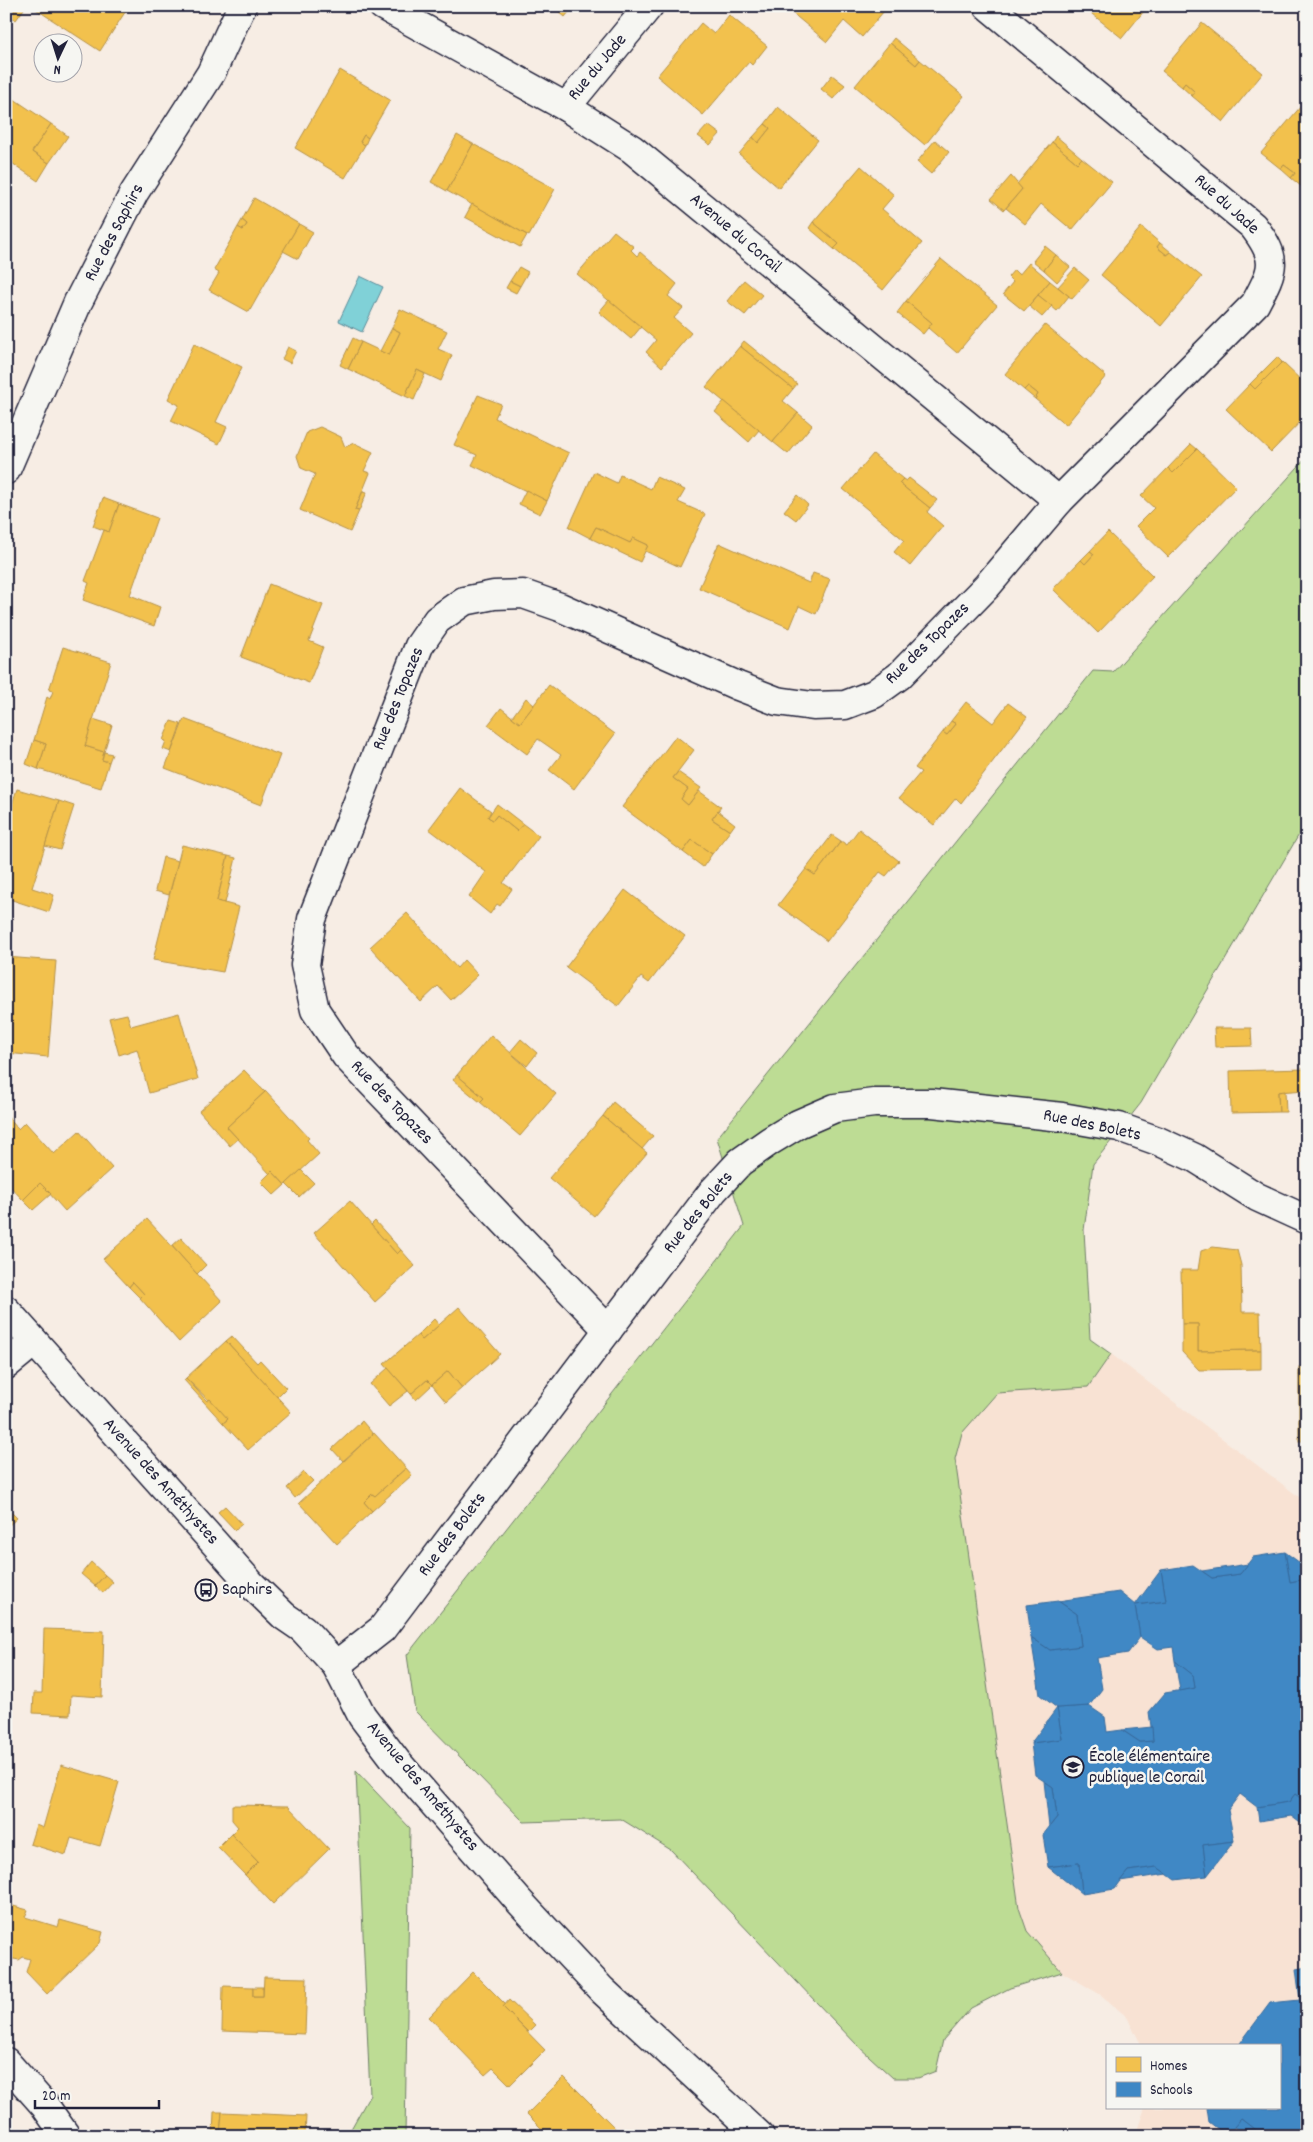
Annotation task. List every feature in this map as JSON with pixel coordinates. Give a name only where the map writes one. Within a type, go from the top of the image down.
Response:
[{"type":"street","name":"Rue des Saphirs","points":[[6,470],[78,302],[134,193],[211,73],[242,6]]},
{"type":"street","name":"Avenue du Corail","points":[[383,6],[566,107],[632,149],[1059,501]]},
{"type":"street","name":"Rue du Jade","points":[[566,107],[649,6]]},
{"type":"street","name":"Rue du Jade","points":[[988,6],[1253,226],[1266,243],[1272,261],[1267,282],[1255,304],[1059,501]]},
{"type":"street","name":"Rue des Topazes","points":[[608,1330],[346,1056],[315,1010],[305,966],[312,919],[420,646],[437,620],[464,602],[494,595],[523,594],[560,607],[777,702],[813,706],[845,706],[874,694],[899,676],[987,586],[1059,501]]},
{"type":"street","name":"Rue des Bolets","points":[[336,1665],[382,1629],[713,1191],[740,1162],[798,1124],[835,1108],[874,1103],[932,1103],[1062,1116],[1120,1128],[1158,1140],[1195,1158],[1257,1197],[1307,1220]]},
{"type":"street","name":"Avenue des Améthystes","points":[[6,1310],[252,1585],[284,1616],[303,1629],[336,1665],[362,1716],[397,1762],[518,1900],[602,1990],[760,2136]]},
{"type":"street","points":[[6,1365],[34,1342]]},
{"type":"street","points":[[6,2062],[45,2106],[66,2136]]},
{"type":"shaded area","points":[[1111,1354],[1307,1503],[1307,2136],[1135,2136],[1144,2110],[1280,2110],[1280,2044],[1141,2044],[1127,2017],[1101,1995],[1062,1972],[1027,1931],[1019,1908],[955,1459],[962,1433],[997,1393],[1088,1387]]},
{"type":"green space","points":[[1307,457],[1307,821],[1141,1103],[1093,1164],[1084,1230],[1090,1339],[1111,1354],[1088,1387],[997,1393],[962,1433],[955,1459],[1019,1908],[1027,1931],[1062,1972],[1010,1988],[971,2008],[943,2040],[936,2071],[918,2078],[893,2078],[858,2046],[671,1850],[621,1819],[524,1822],[415,1711],[407,1655],[744,1226],[717,1138],[1093,671],[1113,672]]},
{"type":"green space","points":[[356,1771],[410,1828],[405,2136],[347,2136],[370,2095]]},
{"type":"water","points":[[360,276],[383,287],[362,332],[339,321]]},
{"type":"building: Homes","points":[[6,6],[26,6],[16,20],[6,14]]},
{"type":"building: Homes","points":[[31,6],[129,6],[100,51],[82,39],[82,32],[71,32]]},
{"type":"building: Homes","points":[[552,6],[574,6],[565,17]]},
{"type":"building: Homes","points":[[878,6],[884,11],[862,37],[844,21],[827,42],[785,7]]},
{"type":"building: Homes","points":[[1082,6],[1148,6],[1122,38]]},
{"type":"building: Homes","points":[[729,15],[767,46],[752,65],[749,62],[703,115],[657,76],[701,23],[714,34]]},
{"type":"building: Homes","points":[[1202,23],[1263,73],[1223,122],[1192,96],[1195,92],[1185,83],[1182,87],[1162,71]]},
{"type":"building: Homes","points":[[894,38],[920,60],[916,65],[890,43]]},
{"type":"building: Homes","points":[[890,43],[916,65],[920,60],[964,96],[925,145],[855,86]]},
{"type":"building: Homes","points":[[340,70],[390,100],[368,138],[364,135],[360,142],[365,145],[345,178],[295,148]]},
{"type":"building: Homes","points":[[832,75],[845,85],[833,99],[821,89]]},
{"type":"building: Homes","points":[[1185,83],[1195,92],[1192,96],[1182,87]]},
{"type":"building: Homes","points":[[14,99],[51,124],[32,152],[49,163],[38,181],[6,159],[6,109]]},
{"type":"building: Homes","points":[[1302,105],[1307,109],[1307,191],[1291,178],[1295,173],[1284,165],[1281,169],[1261,153]]},
{"type":"building: Homes","points":[[778,107],[818,140],[779,188],[739,154],[753,137],[758,143],[770,128],[765,124]]},
{"type":"building: Homes","points":[[51,124],[68,136],[49,163],[32,152]]},
{"type":"building: Homes","points":[[765,124],[770,128],[758,143],[753,137]]},
{"type":"building: Homes","points":[[708,125],[720,134],[710,145],[698,136]]},
{"type":"building: Homes","points":[[364,135],[368,138],[365,145],[360,142]]},
{"type":"building: Homes","points":[[457,135],[473,144],[447,191],[431,182]]},
{"type":"building: Homes","points":[[1056,136],[1082,158],[1077,163],[1052,142]]},
{"type":"building: Homes","points":[[935,140],[949,152],[931,174],[917,162]]},
{"type":"building: Homes","points":[[1052,142],[1077,163],[1082,158],[1112,182],[1072,230],[1041,204],[1025,224],[1006,208],[1022,189],[1017,184]]},
{"type":"building: Homes","points":[[473,144],[555,189],[529,236],[447,191]]},
{"type":"building: Homes","points":[[1284,165],[1295,173],[1291,178],[1281,169]]},
{"type":"building: Homes","points":[[861,166],[894,195],[882,209],[922,243],[883,290],[834,249],[839,244],[813,222]]},
{"type":"building: Homes","points":[[1011,176],[1022,189],[1004,210],[991,199]]},
{"type":"building: Homes","points":[[254,198],[299,224],[249,312],[209,290],[219,273],[214,270],[238,227],[243,230],[247,224],[242,220]]},
{"type":"building: Homes","points":[[472,204],[527,235],[520,247],[465,217]]},
{"type":"building: Homes","points":[[242,220],[247,224],[243,230],[238,227]]},
{"type":"building: Homes","points":[[813,222],[839,244],[834,249],[809,228]]},
{"type":"building: Homes","points":[[299,224],[313,232],[298,259],[283,251]]},
{"type":"building: Homes","points":[[1141,227],[1160,243],[1157,247],[1167,255],[1171,252],[1202,277],[1161,326],[1101,275]]},
{"type":"building: Homes","points":[[614,231],[634,247],[631,250],[637,256],[640,252],[677,284],[668,296],[683,308],[674,318],[691,333],[662,367],[646,352],[656,340],[577,274]]},
{"type":"building: Homes","points":[[1160,243],[1171,252],[1167,255],[1157,247]]},
{"type":"building: Homes","points":[[1045,246],[1056,255],[1044,270],[1033,261]]},
{"type":"building: Homes","points":[[1056,255],[1070,267],[1057,282],[1044,270]]},
{"type":"building: Homes","points":[[941,259],[997,305],[957,353],[928,328],[932,323],[906,301]]},
{"type":"building: Homes","points":[[1029,263],[1050,281],[1024,311],[1003,294],[1013,282],[1008,277],[1014,270],[1019,275]]},
{"type":"building: Homes","points":[[519,267],[528,272],[520,286],[510,281]]},
{"type":"building: Homes","points":[[1075,268],[1089,280],[1072,299],[1058,287]]},
{"type":"building: Homes","points":[[744,280],[762,295],[745,315],[727,301]]},
{"type":"building: Homes","points":[[510,281],[520,286],[516,293],[506,288]]},
{"type":"building: Homes","points":[[1050,281],[1069,296],[1057,311],[1038,295]]},
{"type":"building: Homes","points":[[1038,295],[1052,306],[1042,317],[1029,306]]},
{"type":"building: Homes","points":[[609,300],[641,327],[631,339],[599,312]]},
{"type":"building: Homes","points":[[906,301],[932,323],[923,334],[897,313]]},
{"type":"building: Homes","points":[[400,309],[447,331],[438,349],[452,355],[441,381],[417,370],[405,396],[348,369],[361,342],[389,355],[400,332],[392,328]]},
{"type":"building: Homes","points":[[1045,325],[1106,376],[1066,425],[1035,399],[1038,394],[1028,386],[1024,390],[1005,374]]},
{"type":"building: Homes","points":[[392,328],[400,332],[389,355],[380,351]]},
{"type":"building: Homes","points":[[353,338],[361,342],[348,369],[340,365]]},
{"type":"building: Homes","points":[[744,341],[797,384],[793,389],[740,346]]},
{"type":"building: Homes","points":[[194,344],[242,367],[216,422],[227,427],[219,444],[171,421],[179,405],[168,399]]},
{"type":"building: Homes","points":[[740,346],[793,389],[783,401],[798,413],[773,442],[706,387]]},
{"type":"building: Homes","points":[[288,347],[296,351],[290,363],[282,359]]},
{"type":"building: Homes","points":[[1277,357],[1282,362],[1255,389],[1250,384]]},
{"type":"building: Homes","points":[[1282,362],[1307,386],[1307,415],[1271,452],[1226,409],[1250,384],[1255,389]]},
{"type":"building: Homes","points":[[417,370],[425,374],[414,400],[405,396]]},
{"type":"building: Homes","points":[[1028,386],[1038,394],[1035,399],[1024,390]]},
{"type":"building: Homes","points":[[478,395],[501,404],[495,418],[569,453],[547,501],[472,465],[477,455],[454,445]]},
{"type":"building: Homes","points":[[724,401],[759,430],[749,442],[715,412]]},
{"type":"building: Homes","points":[[798,413],[812,425],[788,454],[773,442]]},
{"type":"building: Homes","points":[[320,427],[341,437],[345,447],[354,443],[373,452],[364,471],[370,473],[355,510],[359,511],[350,532],[300,510],[315,474],[301,468],[297,456],[307,432]]},
{"type":"building: Homes","points":[[1191,444],[1197,449],[1173,473],[1168,468]]},
{"type":"building: Homes","points":[[1197,449],[1236,487],[1168,557],[1136,526],[1154,508],[1141,496],[1168,468],[1173,473]]},
{"type":"building: Homes","points":[[873,454],[903,479],[899,483],[930,508],[927,512],[943,526],[910,566],[894,552],[904,540],[843,489]]},
{"type":"building: Homes","points":[[594,472],[617,483],[620,475],[651,489],[656,477],[685,490],[678,502],[705,514],[680,567],[645,551],[648,545],[633,538],[630,543],[596,527],[590,538],[569,527]]},
{"type":"building: Homes","points":[[909,478],[937,500],[930,508],[899,483],[903,479],[906,481]]},
{"type":"building: Homes","points":[[526,490],[547,501],[540,514],[519,504]]},
{"type":"building: Homes","points":[[363,491],[367,492],[359,511],[355,510]]},
{"type":"building: Homes","points":[[797,495],[808,505],[796,520],[784,511]]},
{"type":"building: Homes","points":[[103,498],[119,504],[109,532],[93,526]]},
{"type":"building: Homes","points":[[119,504],[157,518],[130,595],[160,607],[154,626],[83,600],[89,583],[85,581],[104,530],[109,532]]},
{"type":"building: Homes","points":[[596,527],[630,543],[633,538],[648,545],[640,562],[590,538]]},
{"type":"building: Homes","points":[[1108,532],[1153,576],[1098,633],[1053,589],[1081,560],[1085,564],[1094,554],[1090,551]]},
{"type":"building: Homes","points":[[719,543],[809,583],[813,573],[830,579],[816,614],[799,606],[790,628],[699,588]]},
{"type":"building: Homes","points":[[1090,551],[1094,554],[1085,564],[1081,560]]},
{"type":"building: Homes","points":[[269,584],[323,605],[309,641],[323,647],[309,683],[241,657]]},
{"type":"building: Homes","points":[[63,647],[111,662],[85,746],[104,752],[102,760],[109,762],[101,788],[38,769],[46,744],[34,740],[47,697],[50,699],[53,691],[49,690]]},
{"type":"building: Homes","points":[[549,685],[615,734],[574,789],[549,770],[561,755],[538,739],[527,754],[488,725],[501,708],[520,723]]},
{"type":"building: Homes","points":[[526,698],[534,705],[520,723],[512,717]]},
{"type":"building: Homes","points":[[966,702],[993,723],[1008,703],[1027,717],[961,803],[956,798],[934,825],[899,798],[921,772],[915,768],[943,732],[947,735],[956,724],[951,721]]},
{"type":"building: Homes","points":[[93,719],[112,725],[104,752],[85,746]]},
{"type":"building: Homes","points":[[184,719],[280,755],[261,805],[165,768]]},
{"type":"building: Homes","points":[[171,721],[181,724],[171,752],[163,749],[166,741],[163,740]]},
{"type":"building: Homes","points":[[951,721],[956,724],[947,735],[943,732]]},
{"type":"building: Homes","points":[[676,736],[694,750],[673,778],[688,789],[681,799],[688,805],[699,791],[721,807],[712,819],[730,831],[712,854],[692,840],[683,852],[622,807]]},
{"type":"building: Homes","points":[[34,740],[46,744],[38,769],[26,764]]},
{"type":"building: Homes","points":[[104,752],[112,754],[109,762],[102,760]]},
{"type":"building: Homes","points":[[678,772],[701,788],[688,805],[681,799],[688,789],[673,778]]},
{"type":"building: Homes","points":[[460,788],[491,811],[488,817],[493,820],[497,815],[517,831],[523,824],[539,836],[503,883],[512,889],[500,906],[497,904],[490,914],[469,897],[486,872],[429,829]]},
{"type":"building: Homes","points":[[17,789],[59,801],[32,888],[54,895],[49,912],[6,898],[9,881],[6,880],[6,834],[9,826],[6,823]]},
{"type":"building: Homes","points":[[59,801],[74,806],[60,850],[45,846]]},
{"type":"building: Homes","points":[[497,804],[523,824],[517,831],[497,815],[493,820],[488,817]]},
{"type":"building: Homes","points":[[718,811],[735,824],[730,831],[712,819]]},
{"type":"building: Homes","points":[[859,829],[899,861],[886,876],[880,872],[827,941],[778,905],[806,869],[815,875],[841,841],[847,845]]},
{"type":"building: Homes","points":[[832,835],[841,841],[815,875],[806,869]]},
{"type":"building: Homes","points":[[692,840],[712,854],[703,867],[683,852]]},
{"type":"building: Homes","points":[[182,845],[228,856],[217,901],[239,907],[223,972],[153,960]]},
{"type":"building: Homes","points":[[228,856],[236,858],[225,903],[217,901]]},
{"type":"building: Homes","points":[[163,857],[178,861],[169,895],[155,891]]},
{"type":"building: Homes","points":[[625,890],[685,936],[649,983],[641,977],[618,1006],[566,967]]},
{"type":"building: Homes","points":[[407,913],[457,968],[464,960],[478,975],[451,1000],[438,986],[421,1002],[370,947]]},
{"type":"building: Homes","points":[[6,957],[56,961],[48,1057],[6,1053]]},
{"type":"building: Homes","points":[[179,1013],[198,1079],[149,1093],[137,1049],[119,1055],[109,1018],[127,1014],[131,1026]]},
{"type":"building: Homes","points":[[1214,1028],[1251,1028],[1252,1046],[1215,1047]]},
{"type":"building: Homes","points":[[491,1035],[556,1094],[520,1136],[480,1102],[484,1098],[457,1075]]},
{"type":"building: Homes","points":[[521,1039],[537,1053],[527,1066],[510,1052]]},
{"type":"building: Homes","points":[[1305,1069],[1306,1090],[1278,1092],[1279,1112],[1231,1113],[1230,1071]]},
{"type":"building: Homes","points":[[244,1070],[265,1092],[227,1127],[238,1139],[230,1146],[199,1111]]},
{"type":"building: Homes","points":[[457,1075],[484,1098],[480,1102],[453,1080]]},
{"type":"building: Homes","points":[[266,1091],[309,1138],[307,1140],[319,1154],[285,1185],[272,1171],[270,1174],[227,1127]]},
{"type":"building: Homes","points":[[1285,1091],[1286,1112],[1279,1112],[1278,1092]]},
{"type":"building: Homes","points":[[613,1102],[653,1136],[642,1149],[603,1116]]},
{"type":"building: Homes","points":[[6,1115],[18,1129],[25,1122],[54,1154],[79,1131],[112,1168],[65,1211],[40,1183],[23,1200],[6,1182]]},
{"type":"building: Homes","points":[[603,1116],[647,1153],[594,1216],[549,1178]]},
{"type":"building: Homes","points":[[301,1170],[314,1183],[299,1197],[286,1184]]},
{"type":"building: Homes","points":[[272,1171],[285,1185],[274,1195],[261,1182]]},
{"type":"building: Homes","points":[[40,1183],[51,1194],[33,1210],[23,1200]]},
{"type":"building: Homes","points":[[350,1201],[397,1254],[401,1250],[415,1266],[375,1302],[314,1233]]},
{"type":"building: Homes","points":[[147,1219],[222,1301],[179,1342],[140,1298],[144,1294],[133,1282],[129,1287],[103,1259]]},
{"type":"building: Homes","points":[[375,1221],[401,1250],[397,1254],[371,1225]]},
{"type":"building: Homes","points":[[181,1238],[206,1265],[197,1274],[172,1246]]},
{"type":"building: Homes","points":[[1213,1247],[1237,1250],[1241,1265],[1242,1312],[1260,1312],[1261,1350],[1198,1351],[1198,1324],[1182,1324],[1181,1270],[1198,1270],[1201,1251]]},
{"type":"building: Homes","points":[[133,1282],[144,1294],[140,1298],[129,1287]]},
{"type":"building: Homes","points":[[459,1307],[500,1354],[462,1388],[448,1371],[432,1385],[427,1380],[411,1394],[384,1364],[418,1335],[422,1340]]},
{"type":"building: Homes","points":[[434,1319],[439,1325],[422,1340],[418,1335]]},
{"type":"building: Homes","points":[[1182,1324],[1198,1324],[1198,1351],[1261,1350],[1261,1369],[1199,1370],[1182,1352]]},
{"type":"building: Homes","points":[[232,1336],[257,1363],[260,1360],[286,1388],[277,1397],[226,1341]]},
{"type":"building: Homes","points":[[226,1341],[291,1412],[248,1450],[223,1423],[228,1419],[186,1378]]},
{"type":"building: Homes","points":[[1299,1367],[1307,1367],[1307,1375],[1299,1375]]},
{"type":"building: Homes","points":[[388,1368],[408,1391],[389,1406],[370,1384]]},
{"type":"building: Homes","points":[[448,1371],[462,1388],[446,1402],[432,1385]]},
{"type":"building: Homes","points":[[1299,1375],[1307,1375],[1307,1422],[1299,1422]]},
{"type":"building: Homes","points":[[186,1378],[207,1401],[210,1399],[228,1419],[223,1423],[184,1380]]},
{"type":"building: Homes","points":[[427,1380],[432,1385],[416,1400],[411,1394]]},
{"type":"building: Homes","points":[[362,1421],[373,1434],[343,1461],[332,1449]]},
{"type":"building: Homes","points":[[1299,1422],[1307,1422],[1307,1441],[1299,1441]]},
{"type":"building: Homes","points":[[374,1433],[406,1468],[375,1496],[372,1494],[364,1502],[372,1511],[337,1544],[299,1503]]},
{"type":"building: Homes","points":[[406,1468],[412,1475],[372,1511],[364,1502],[372,1494],[375,1496]]},
{"type":"building: Homes","points":[[304,1472],[313,1481],[295,1498],[287,1488]]},
{"type":"building: Homes","points":[[225,1506],[242,1524],[235,1530],[218,1512]]},
{"type":"building: Homes","points":[[6,1507],[17,1518],[6,1528]]},
{"type":"building: Homes","points":[[91,1562],[105,1575],[95,1586],[81,1574]]},
{"type":"building: Homes","points":[[105,1575],[113,1582],[103,1593],[95,1586]]},
{"type":"building: Homes","points":[[44,1629],[104,1631],[102,1697],[71,1695],[70,1715],[33,1713],[34,1693],[42,1693]]},
{"type":"building: Homes","points":[[61,1765],[119,1782],[100,1846],[71,1838],[66,1855],[30,1844],[36,1825],[43,1828]]},
{"type":"building: Homes","points":[[232,1805],[288,1806],[329,1849],[273,1904],[245,1875],[258,1862],[231,1834],[238,1827],[232,1820]]},
{"type":"building: Homes","points":[[231,1834],[258,1862],[245,1875],[218,1847]]},
{"type":"building: Homes","points":[[6,1904],[28,1910],[25,1917],[58,1927],[60,1920],[103,1932],[100,1943],[47,1994],[26,1972],[30,1959],[23,1957],[19,1960],[6,1961]]},
{"type":"building: Homes","points":[[473,1972],[506,2005],[503,2007],[545,2050],[510,2085],[493,2068],[485,2075],[429,2017]]},
{"type":"building: Homes","points":[[264,1977],[307,1978],[305,2034],[222,2031],[223,1986],[253,1987],[253,1996],[263,1996]]},
{"type":"building: Homes","points":[[253,1987],[263,1987],[263,1996],[253,1996]]},
{"type":"building: Homes","points":[[509,2000],[535,2025],[528,2032],[503,2007]]},
{"type":"building: Homes","points":[[564,2077],[623,2136],[549,2136],[527,2114]]},
{"type":"building: Homes","points":[[214,2112],[222,2112],[220,2136],[213,2136]]},
{"type":"building: Homes","points":[[222,2112],[306,2116],[305,2136],[220,2136]]},
{"type":"building: Schools","points":[[1285,1552],[1307,1568],[1307,1579],[1290,1582]]},
{"type":"building: Schools","points":[[1285,1552],[1290,1582],[1307,1579],[1307,1803],[1295,1794],[1289,1802],[1257,1807],[1240,1794],[1228,1810],[1234,1841],[1203,1845],[1207,1876],[1175,1880],[1157,1867],[1128,1871],[1115,1889],[1082,1894],[1079,1863],[1048,1867],[1043,1835],[1057,1817],[1053,1787],[1035,1775],[1031,1743],[1062,1739],[1057,1708],[1089,1706],[1105,1717],[1107,1732],[1122,1730],[1140,1742],[1153,1741],[1149,1712],[1165,1693],[1195,1688],[1193,1675],[1175,1661],[1173,1647],[1158,1649],[1140,1637],[1135,1605],[1166,1601],[1161,1570],[1193,1565],[1212,1578],[1240,1574],[1253,1557]]},
{"type":"building: Schools","points":[[1248,1564],[1240,1574],[1212,1578],[1202,1571]]},
{"type":"building: Schools","points":[[1161,1570],[1166,1601],[1135,1605]]},
{"type":"building: Schools","points":[[1119,1592],[1135,1605],[1140,1637],[1128,1653],[1097,1658],[1102,1689],[1089,1706],[1057,1708],[1040,1695],[1031,1637],[1050,1650],[1081,1646],[1077,1614],[1058,1601]]},
{"type":"building: Schools","points":[[1058,1601],[1077,1614],[1081,1646],[1050,1650],[1031,1637],[1027,1605]]},
{"type":"building: Schools","points":[[1175,1661],[1193,1675],[1195,1688],[1180,1691]]},
{"type":"building: Schools","points":[[1057,1708],[1062,1739],[1031,1743]]},
{"type":"building: Schools","points":[[1152,1727],[1153,1741],[1140,1742],[1122,1730]]},
{"type":"building: Schools","points":[[1044,1781],[1053,1787],[1057,1817],[1049,1827]]},
{"type":"building: Schools","points":[[1295,1794],[1307,1803],[1307,1828],[1291,1816],[1259,1821],[1257,1807],[1289,1802]]},
{"type":"building: Schools","points":[[1234,1841],[1207,1876],[1203,1845]]},
{"type":"building: Schools","points":[[1079,1863],[1082,1894],[1048,1867]]},
{"type":"building: Schools","points":[[1157,1867],[1167,1874],[1120,1881],[1128,1871]]},
{"type":"building: Schools","points":[[1307,1967],[1307,2136],[1263,2136],[1241,2119],[1227,2136],[1209,2122],[1207,2110],[1280,2110],[1280,2044],[1239,2044],[1270,2003],[1300,2000],[1296,1969]]},
{"type":"building: Schools","points":[[1241,2119],[1263,2136],[1246,2136],[1234,2127]]},
{"type":"place","name":"Saphirs","points":[[206,1590]]},
{"type":"place","name":"École élémentaire publique le Corail","points":[[1073,1767]]}]
